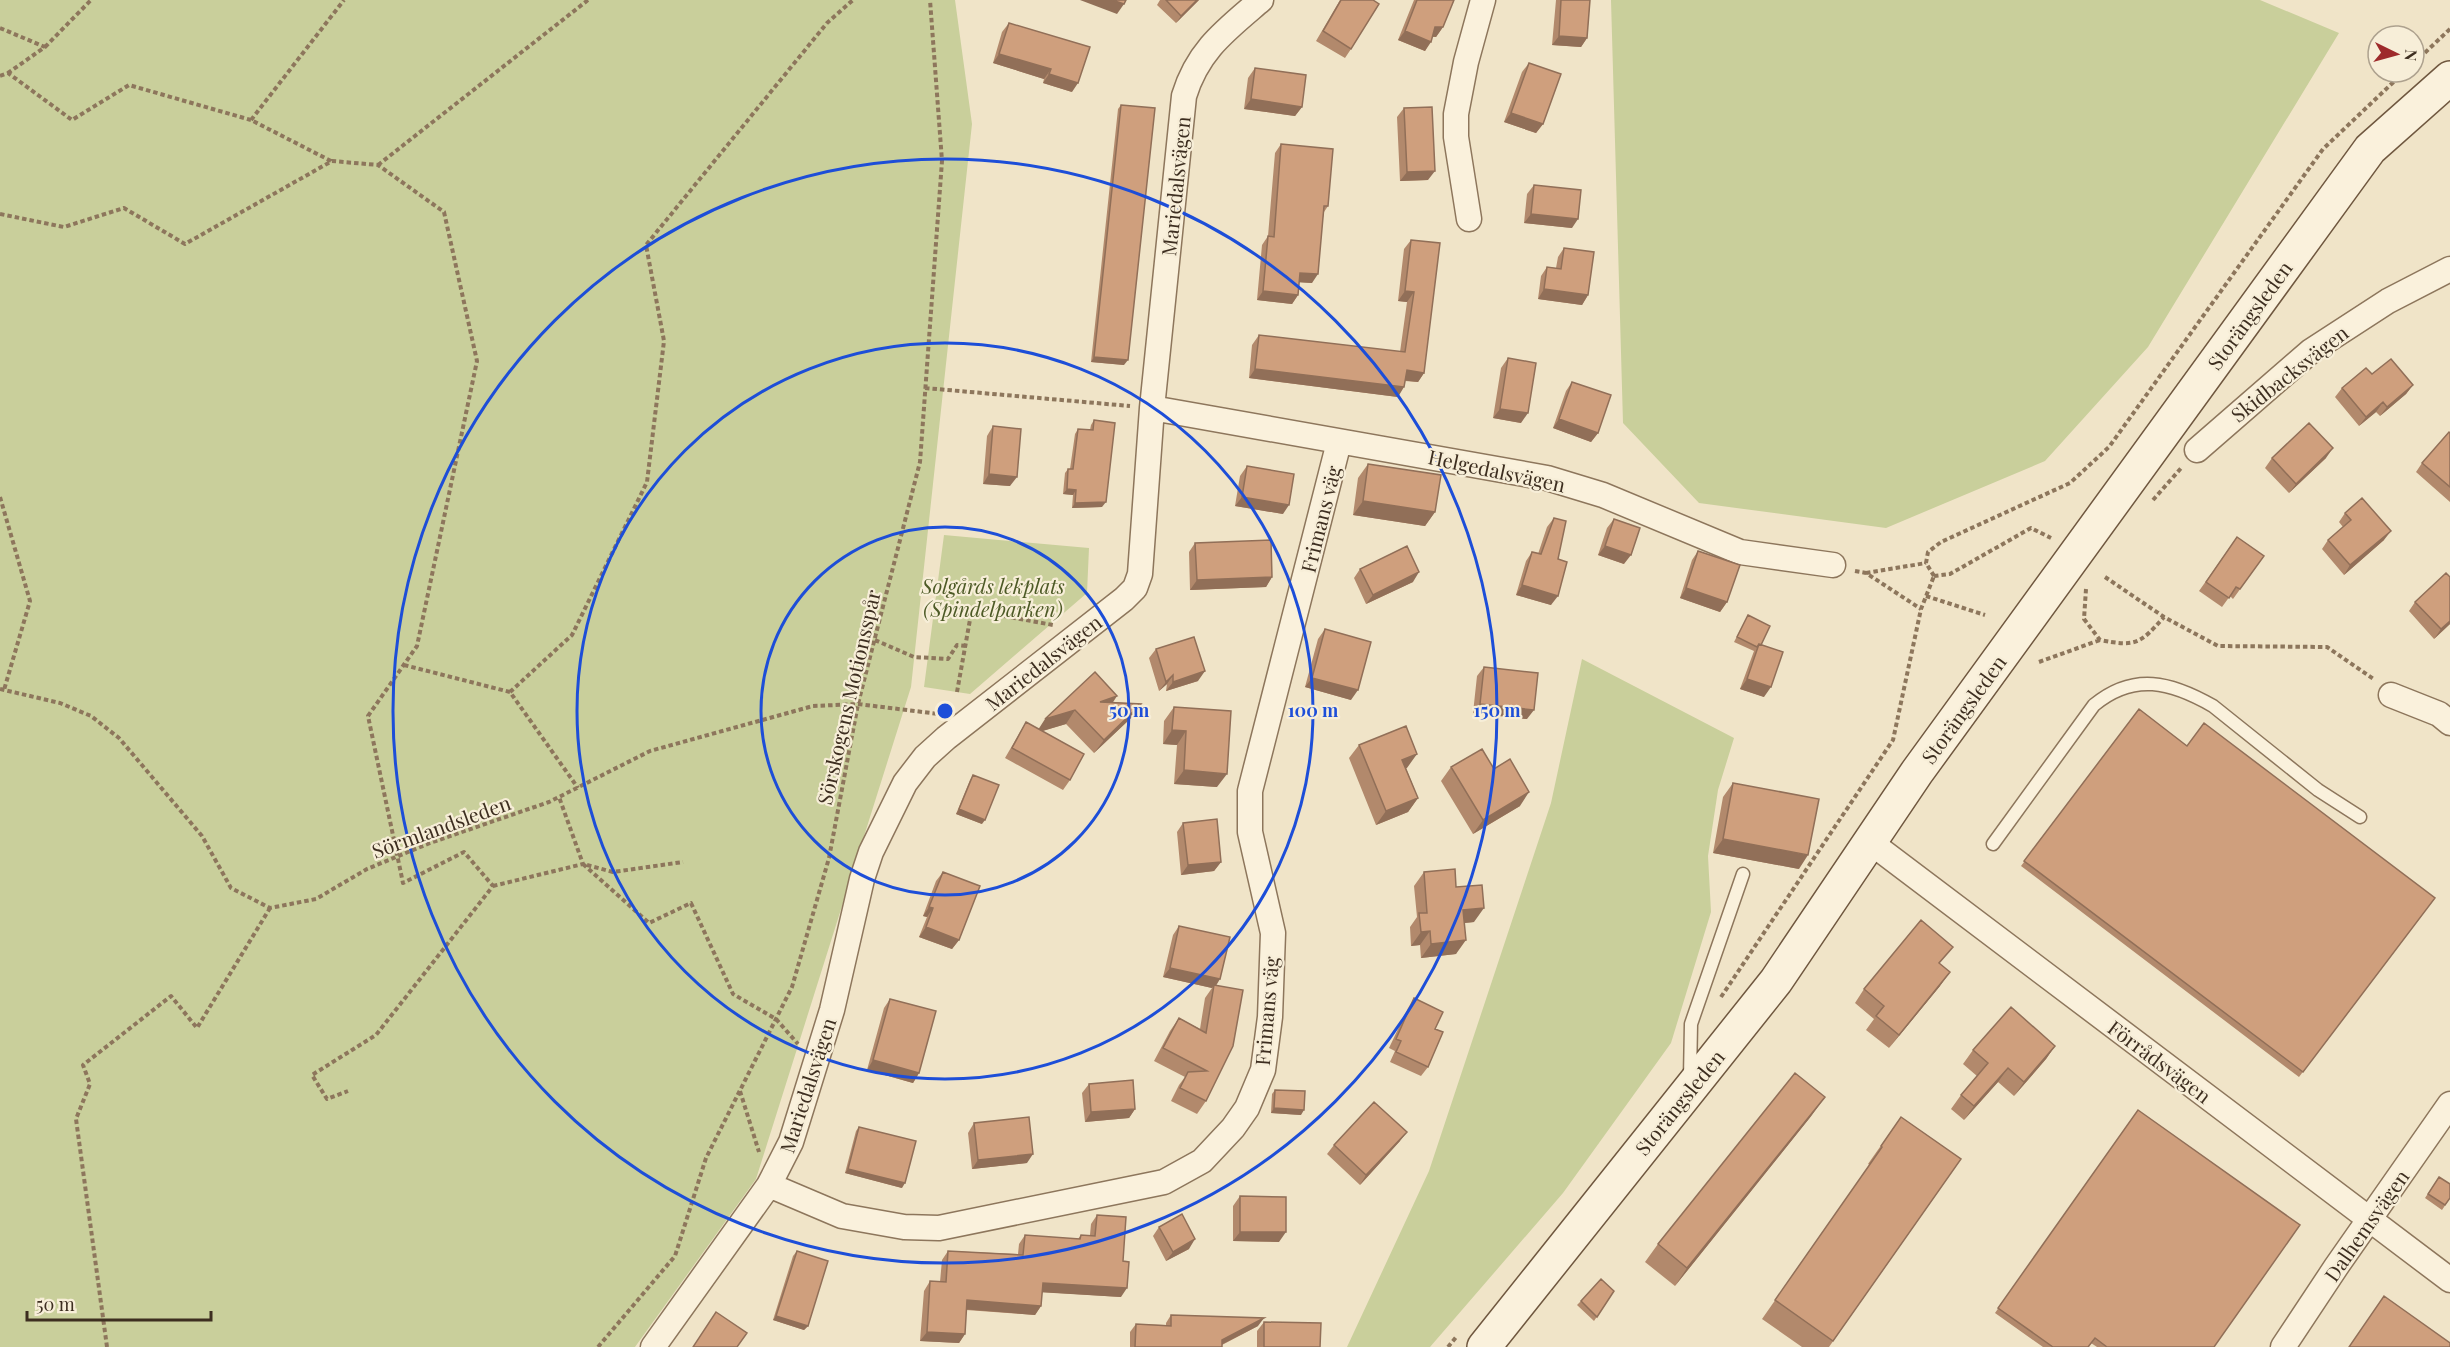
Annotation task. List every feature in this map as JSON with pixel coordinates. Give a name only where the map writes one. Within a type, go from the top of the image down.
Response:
[{"type":"main road","name":"Storängsleden","points":[[1484,1347],[1776,981],[1917,772],[2370,149],[2450,78]]},
{"type":"street","name":"Mariedalsvägen","points":[[654,1347],[769,1185],[791,1142],[832,1010],[862,879],[880,828],[905,783],[926,757],[973,717],[1135,588],[1140,574],[1152,408],[1184,96],[1191,73],[1201,57],[1261,0]]},
{"type":"street","points":[[1469,219],[1456,137],[1456,114],[1466,62],[1483,0]]},
{"type":"street","name":"Skidbacksvägen","points":[[2197,450],[2311,351],[2388,301],[2450,269]]},
{"type":"street","name":"Helgedalsvägen","points":[[1152,408],[1339,442],[1405,451],[1547,478],[1603,495],[1740,552],[1833,565]]},
{"type":"street","name":"Frimans väg","points":[[769,1185],[842,1216],[904,1227],[939,1228],[1164,1182],[1202,1161],[1233,1128],[1246,1107],[1263,1070],[1270,1017],[1273,933],[1250,832],[1250,790],[1339,442]]},
{"type":"street","points":[[2391,695],[2439,714],[2450,723]]},
{"type":"street","name":"Förrådsvägen","points":[[1870,842],[2450,1280]]},
{"type":"street","name":"Dalhemsvägen","points":[[2283,1347],[2450,1104]]},
{"type":"lane","points":[[1993,844],[2094,705],[2108,694],[2123,687],[2141,684],[2166,686],[2213,706],[2318,790],[2360,817]]},
{"type":"lane","points":[[1690,1089],[1691,1024],[1743,874]]},
{"type":"path","points":[[0,76],[8,73],[45,47],[91,0]]},
{"type":"path","points":[[250,120],[344,0]]},
{"type":"path","points":[[378,165],[588,0]]},
{"type":"path","points":[[510,692],[572,634],[647,482],[664,341],[646,245],[827,23],[854,0]]},
{"type":"path","name":"Sörskogens Motionsspår","points":[[598,1347],[675,1256],[706,1158],[792,987],[829,858],[858,704],[920,462],[942,161],[930,0]]},
{"type":"path","points":[[0,28],[45,47]]},
{"type":"path","points":[[2426,52],[2450,29]]},
{"type":"path","points":[[8,73],[72,120],[129,85],[250,120],[332,161],[378,165],[444,212],[477,361],[417,646],[368,716],[403,883],[464,852],[493,886]]},
{"type":"path","points":[[1934,576],[1926,564],[1928,552],[1941,542],[2070,483],[2109,447],[2323,148],[2391,84]]},
{"type":"path","points":[[0,214],[64,227],[124,208],[185,244],[332,161]]},
{"type":"path","points":[[925,388],[1152,408]]},
{"type":"path","points":[[2151,502],[2197,450]]},
{"type":"path","points":[[0,498],[30,601],[2,689],[91,716],[119,738],[202,837],[231,888],[270,908],[197,1028],[171,996],[83,1065],[90,1084],[76,1119],[107,1347]]},
{"type":"path","points":[[1934,576],[1950,574],[2031,528],[2051,538]]},
{"type":"path","points":[[1866,573],[1926,564]]},
{"type":"path","points":[[1833,565],[1866,573],[1921,609],[1934,576]]},
{"type":"path","points":[[2105,577],[2164,617],[2218,646],[2327,647],[2378,682],[2391,695]]},
{"type":"path","points":[[2087,586],[2084,619],[2100,640]]},
{"type":"path","points":[[1926,596],[1985,615]]},
{"type":"path","points":[[957,692],[971,614],[993,614],[1050,624],[1080,633]]},
{"type":"path","points":[[2039,662],[2100,640],[2127,645],[2146,637],[2164,617]]},
{"type":"path","points":[[875,640],[914,657],[948,659],[957,645],[966,646]]},
{"type":"path","points":[[404,665],[510,692],[578,788]]},
{"type":"path","name":"Sörmlandsleden","points":[[270,908],[316,899],[367,869],[430,843],[560,797],[650,751],[813,706],[858,704],[973,717]]},
{"type":"path","points":[[560,797],[583,864],[649,923],[691,903],[732,994],[776,1019],[815,1064]]},
{"type":"path","points":[[348,1091],[327,1099],[312,1075],[376,1035],[493,886],[583,864],[613,872],[683,862]]},
{"type":"path","points":[[740,1090],[769,1185]]},
{"type":"green space","points":[[0,0],[955,0],[972,124],[911,687],[756,1179],[635,1347],[0,1347]]},
{"type":"green space","points":[[1611,0],[2260,0],[2339,33],[2148,347],[2045,461],[1886,528],[1699,503],[1623,423]]},
{"type":"green space","name":"Solgårds lekplats (Spindelparken)","points":[[944,535],[1089,548],[1087,593],[970,694],[924,687]]},
{"type":"green space","points":[[1582,659],[1734,738],[1718,790],[1708,856],[1711,912],[1671,1043],[1563,1193],[1430,1347],[1347,1347],[1429,1171],[1551,803]]},
{"type":"building","points":[[1112,0],[1126,0],[1124,4]]},
{"type":"building","points":[[1166,0],[1197,0],[1181,16]]},
{"type":"building","points":[[1341,0],[1373,0],[1379,4],[1351,49],[1323,31]]},
{"type":"building","points":[[1417,0],[1454,0],[1443,27],[1435,27],[1431,42],[1405,31]]},
{"type":"building","points":[[1561,0],[1590,0],[1587,38],[1559,36]]},
{"type":"building","points":[[1009,23],[1090,47],[1078,83],[1049,74],[1051,69],[999,54]]},
{"type":"building","points":[[1529,63],[1561,74],[1543,124],[1511,113]]},
{"type":"building","points":[[1255,68],[1306,75],[1302,107],[1251,99]]},
{"type":"building","points":[[1121,105],[1155,108],[1128,360],[1094,357]]},
{"type":"building","points":[[1432,107],[1435,171],[1407,172],[1404,108]]},
{"type":"building","points":[[1281,144],[1333,149],[1328,206],[1324,206],[1318,274],[1300,273],[1298,295],[1263,291],[1268,236],[1274,237]]},
{"type":"building","points":[[1534,185],[1581,190],[1578,219],[1531,214]]},
{"type":"building","points":[[1411,240],[1440,243],[1424,373],[1407,370],[1404,387],[1255,369],[1259,335],[1405,352],[1414,292],[1405,291]]},
{"type":"building","points":[[1564,248],[1594,252],[1588,295],[1544,289],[1547,267],[1561,269]]},
{"type":"building","points":[[1508,358],[1536,363],[1528,413],[1500,409]]},
{"type":"building","points":[[2391,359],[2413,385],[2387,407],[2383,402],[2366,417],[2342,388],[2366,368],[2372,374]]},
{"type":"building","points":[[1572,382],[1611,395],[1598,433],[1559,419]]},
{"type":"building","points":[[1094,420],[1115,423],[1106,502],[1075,503],[1076,490],[1067,489],[1068,469],[1073,469],[1078,429],[1093,430]]},
{"type":"building","points":[[2309,423],[2333,448],[2296,484],[2272,458]]},
{"type":"building","points":[[993,426],[1021,429],[1017,477],[989,474]]},
{"type":"building","points":[[2450,433],[2450,487],[2422,463]]},
{"type":"building","points":[[1368,464],[1441,475],[1435,512],[1363,501]]},
{"type":"building","points":[[1247,466],[1294,474],[1289,505],[1242,497]]},
{"type":"building","points":[[2362,498],[2391,531],[2350,565],[2328,540],[2351,520],[2345,513]]},
{"type":"building","points":[[1554,518],[1566,521],[1558,559],[1567,562],[1558,596],[1522,585],[1532,552],[1541,554]]},
{"type":"building","points":[[1614,519],[1640,528],[1631,555],[1605,546]]},
{"type":"building","points":[[2237,537],[2264,556],[2240,589],[2236,587],[2229,598],[2206,582]]},
{"type":"building","points":[[1271,540],[1272,577],[1197,580],[1195,543]]},
{"type":"building","points":[[1407,546],[1419,572],[1373,595],[1360,569]]},
{"type":"building","points":[[1698,551],[1740,565],[1727,602],[1686,588]]},
{"type":"building","points":[[2446,573],[2450,577],[2450,621],[2441,629],[2415,602]]},
{"type":"building","points":[[1748,615],[1770,626],[1761,645],[1757,647],[1737,637]]},
{"type":"building","points":[[1325,629],[1371,642],[1358,690],[1312,678]]},
{"type":"building","points":[[1194,637],[1205,671],[1173,682],[1173,675],[1166,682],[1156,649]]},
{"type":"building","points":[[1759,644],[1783,652],[1771,687],[1747,679]]},
{"type":"building","points":[[1484,667],[1538,673],[1534,710],[1480,704]]},
{"type":"building","points":[[1095,672],[1117,696],[1100,702],[1141,704],[1104,740],[1075,710],[1045,719]]},
{"type":"building","points":[[1174,707],[1231,711],[1227,774],[1184,770],[1186,731],[1172,730]]},
{"type":"building","points":[[2139,709],[2187,746],[2204,723],[2435,898],[2303,1072],[2024,861]]},
{"type":"building","points":[[1026,722],[1084,754],[1070,780],[1012,748]]},
{"type":"building","points":[[1406,726],[1417,754],[1402,760],[1418,798],[1386,811],[1359,745]]},
{"type":"building","points":[[1482,749],[1494,769],[1510,759],[1529,792],[1483,820],[1451,767]]},
{"type":"building","points":[[973,775],[999,785],[985,820],[959,809]]},
{"type":"building","points":[[1733,783],[1819,799],[1808,855],[1723,839]]},
{"type":"building","points":[[1217,819],[1221,862],[1188,865],[1183,823]]},
{"type":"building","points":[[1455,869],[1456,887],[1482,885],[1484,908],[1463,910],[1466,940],[1431,944],[1430,931],[1421,932],[1419,913],[1427,913],[1424,872]]},
{"type":"building","points":[[943,872],[980,886],[959,940],[926,927],[933,908],[929,907]]},
{"type":"building","points":[[1921,920],[1953,947],[1939,963],[1950,972],[1899,1035],[1876,1016],[1884,1006],[1864,989]]},
{"type":"building","points":[[1179,926],[1230,937],[1220,979],[1170,968]]},
{"type":"building","points":[[1214,985],[1243,990],[1233,1046],[1206,1101],[1180,1088],[1188,1072],[1207,1071],[1163,1048],[1179,1018],[1206,1033]]},
{"type":"building","points":[[1414,998],[1443,1012],[1435,1029],[1443,1032],[1428,1067],[1396,1052],[1401,1041],[1396,1039]]},
{"type":"building","points":[[890,999],[936,1011],[919,1073],[873,1060]]},
{"type":"building","points":[[2011,1007],[2055,1046],[2024,1082],[2008,1068],[1974,1106],[1961,1095],[1988,1063],[1973,1050]]},
{"type":"building","points":[[1795,1073],[1825,1097],[1687,1268],[1658,1244]]},
{"type":"building","points":[[1133,1080],[1135,1109],[1091,1112],[1089,1084]]},
{"type":"building","points":[[1275,1090],[1305,1091],[1304,1110],[1274,1108]]},
{"type":"building","points":[[1374,1102],[1407,1132],[1366,1175],[1334,1145]]},
{"type":"building","points":[[2138,1110],[2300,1225],[2214,1347],[2107,1347],[2095,1338],[2088,1347],[2053,1347],[1998,1308]]},
{"type":"building","points":[[1029,1117],[1033,1154],[978,1160],[974,1123]]},
{"type":"building","points":[[1901,1117],[1961,1159],[1833,1341],[1775,1300]]},
{"type":"building","points":[[859,1127],[916,1141],[905,1183],[848,1169]]},
{"type":"building","points":[[2439,1177],[2450,1184],[2450,1198],[2445,1205],[2428,1194]]},
{"type":"building","points":[[1240,1196],[1286,1197],[1286,1232],[1240,1232]]},
{"type":"building","points":[[1182,1214],[1195,1239],[1173,1252],[1159,1227]]},
{"type":"building","points":[[1097,1215],[1126,1217],[1123,1261],[1129,1262],[1127,1288],[1043,1283],[1041,1306],[967,1300],[965,1334],[927,1332],[930,1281],[946,1282],[948,1251],[1023,1255],[1025,1235],[1080,1239],[1081,1235],[1095,1236]]},
{"type":"building","points":[[797,1251],[828,1261],[808,1326],[776,1316]]},
{"type":"building","points":[[1601,1279],[1614,1291],[1597,1317],[1581,1301]]},
{"type":"building","points":[[2384,1296],[2450,1343],[2450,1347],[2349,1347]]},
{"type":"building","points":[[716,1312],[747,1333],[737,1347],[693,1347]]},
{"type":"building","points":[[1171,1315],[1264,1318],[1222,1340],[1222,1347],[1135,1347],[1136,1324],[1171,1326]]},
{"type":"building","points":[[1264,1322],[1321,1323],[1320,1347],[1264,1347]]}]
